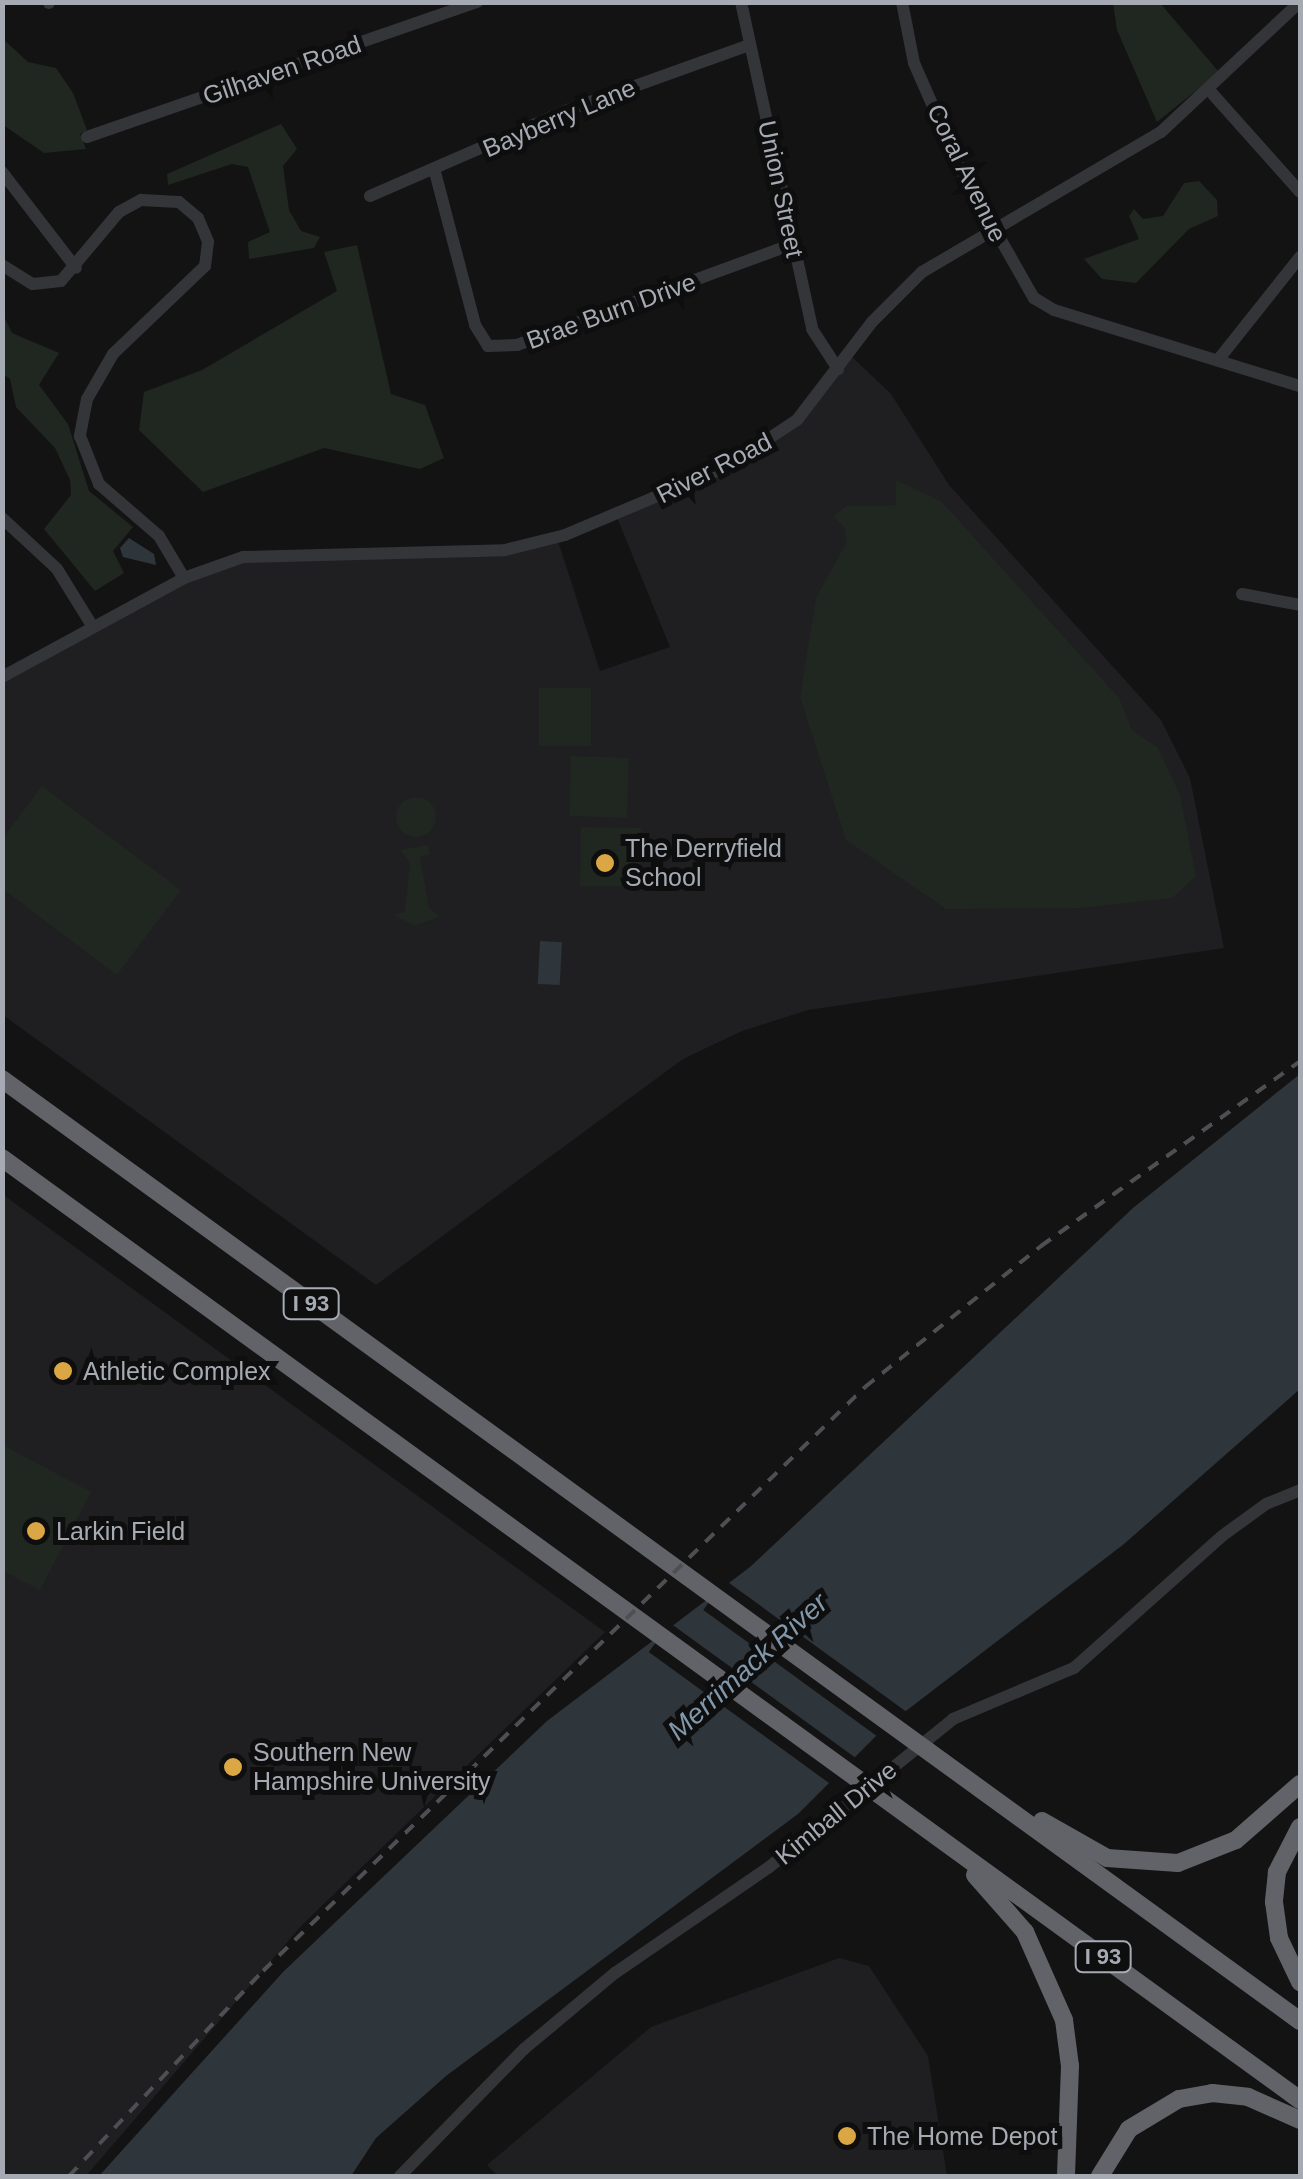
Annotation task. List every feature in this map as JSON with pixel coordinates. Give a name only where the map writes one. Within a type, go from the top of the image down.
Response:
[{"type":"highway","name":"I 93","points":[[2,1079],[1300,2021]]},
{"type":"highway","name":"I 93","points":[[2,1158],[1300,2100]]},
{"type":"highway","points":[[958,1772],[1107,1858],[1150,1865],[1208,1855],[1236,1840],[1300,1784]]},
{"type":"highway","points":[[1300,1827],[1277,1872],[1274,1902],[1279,1938],[1300,1982]]},
{"type":"highway","points":[[944,1843],[1024,1932],[1056,1996],[1070,2066],[1066,2176]]},
{"type":"highway","points":[[1100,2176],[1129,2130],[1179,2099],[1212,2093],[1248,2097],[1300,2120]]},
{"type":"street","name":"Gilhaven Road","points":[[87,137],[477,2]]},
{"type":"street","name":"Union Street","points":[[741,2],[812,329],[838,369]]},
{"type":"street","name":"Coral Avenue","points":[[902,2],[914,63],[992,230],[1043,307],[1300,386]]},
{"type":"street","name":"River Road","points":[[2,677],[184,578],[263,554],[478,552],[547,541],[756,451],[797,420],[912,281],[1141,145],[1210,92],[1300,2]]},
{"type":"street","name":"Bayberry Lane","points":[[370,196],[434,172],[568,110],[750,44]]},
{"type":"street","points":[[1210,92],[1300,192]]},
{"type":"street","points":[[2,172],[76,268]]},
{"type":"street","name":"Brae Burn Drive","points":[[434,172],[475,325],[488,346],[517,346],[792,244]]},
{"type":"street","points":[[2,265],[33,284],[61,280],[76,268],[119,212],[141,200],[178,202],[204,230],[205,266],[114,354],[88,399],[80,436],[98,484],[159,536],[184,578]]},
{"type":"street","points":[[1218,360],[1300,257]]},
{"type":"street","points":[[2,518],[57,570],[92,627]]},
{"type":"street","points":[[1242,594],[1300,606]]},
{"type":"street","name":"Kimball Drive","points":[[400,2176],[524,2049],[615,1973],[768,1868],[953,1719],[1074,1668],[1222,1536],[1266,1504],[1300,1490]]},
{"type":"shaded area","points":[[1113,3],[1160,3],[1219,72],[1157,122],[1117,30]]},
{"type":"shaded area","points":[[3,39],[28,62],[56,68],[73,93],[87,130],[80,134],[86,149],[44,153],[3,125]]},
{"type":"shaded area","points":[[281,124],[297,149],[283,166],[289,210],[301,231],[320,237],[314,248],[249,259],[248,242],[270,232],[248,167],[232,164],[168,185],[167,174]]},
{"type":"shaded area","points":[[1199,181],[1217,200],[1218,216],[1189,229],[1136,283],[1102,279],[1084,259],[1139,239],[1129,216],[1134,209],[1143,219],[1163,216],[1184,183]]},
{"type":"shaded area","points":[[357,245],[391,394],[425,405],[444,458],[420,469],[324,448],[203,492],[139,430],[144,392],[202,370],[337,291],[324,252]]},
{"type":"shaded area","points":[[2,278],[3,314],[12,333],[59,353],[39,385],[68,424],[89,491],[133,527],[113,551],[124,573],[95,591],[44,529],[71,495],[70,480],[55,448],[16,407],[10,379],[3,374]]},
{"type":"shaded area","name":"The Derryfield School","points":[[849,354],[891,394],[949,485],[1161,720],[1190,778],[1224,948],[808,1010],[742,1031],[683,1059],[376,1285],[3,1015],[3,677],[222,563],[451,553],[557,538],[600,671],[670,647],[616,515],[777,437]]},
{"type":"shaded area","points":[[896,480],[942,502],[1119,698],[1132,730],[1158,748],[1180,795],[1196,876],[1172,898],[1081,908],[946,909],[846,840],[800,697],[816,598],[846,543],[845,528],[833,516],[847,506],[896,505]]},
{"type":"shaded area","points":[[539,688],[591,688],[591,746],[539,746]]},
{"type":"shaded area","points":[[571,756],[629,758],[627,818],[569,816]]},
{"type":"shaded area","points":[[42,786],[181,890],[117,975],[3,889],[3,838]]},
{"type":"shaded area","points":[[416,797],[430,803],[436,817],[430,831],[416,837],[402,831],[396,817],[402,803]]},
{"type":"shaded area","points":[[581,827],[641,828],[640,887],[580,886]]},
{"type":"shaded area","points":[[428,845],[430,854],[420,857],[429,908],[440,916],[414,926],[394,915],[405,912],[410,862],[400,850]]},
{"type":"shaded area","name":"Southern New Hampshire University","points":[[2,1194],[605,1632],[302,1925],[86,2176],[3,2176]]},
{"type":"shaded area","name":"Larkin Field","points":[[3,1445],[91,1492],[40,1590],[3,1571]]},
{"type":"shaded area","points":[[839,1958],[869,1966],[928,2056],[947,2176],[498,2176],[487,2165],[651,2027]]},
{"type":"water","points":[[129,538],[154,554],[156,565],[123,557],[120,548]]},
{"type":"water","points":[[540,941],[562,942],[560,985],[538,984]]},
{"type":"water","name":"Merrimack River","points":[[1300,1074],[1300,1389],[1124,1544],[885,1727],[798,1814],[446,2076],[376,2138],[351,2176],[99,2176],[283,1972],[547,1721],[750,1567],[1133,1208]]},
{"type":"pier","points":[[725,1580],[909,1714],[888,1744],[703,1610]]},
{"type":"pier","points":[[670,1623],[859,1760],[837,1789],[649,1652]]},
{"type":"railway","points":[[69,2176],[263,1971],[865,1387],[1041,1246],[1300,1061]]},
{"type":"place","name":"The Derryfield School","points":[[605,863]]},
{"type":"place","name":"Athletic Complex","points":[[63,1371]]},
{"type":"place","name":"Larkin Field","points":[[36,1531]]},
{"type":"place","name":"Southern New Hampshire University","points":[[233,1767]]},
{"type":"place","name":"The Home Depot","points":[[847,2136]]}]
